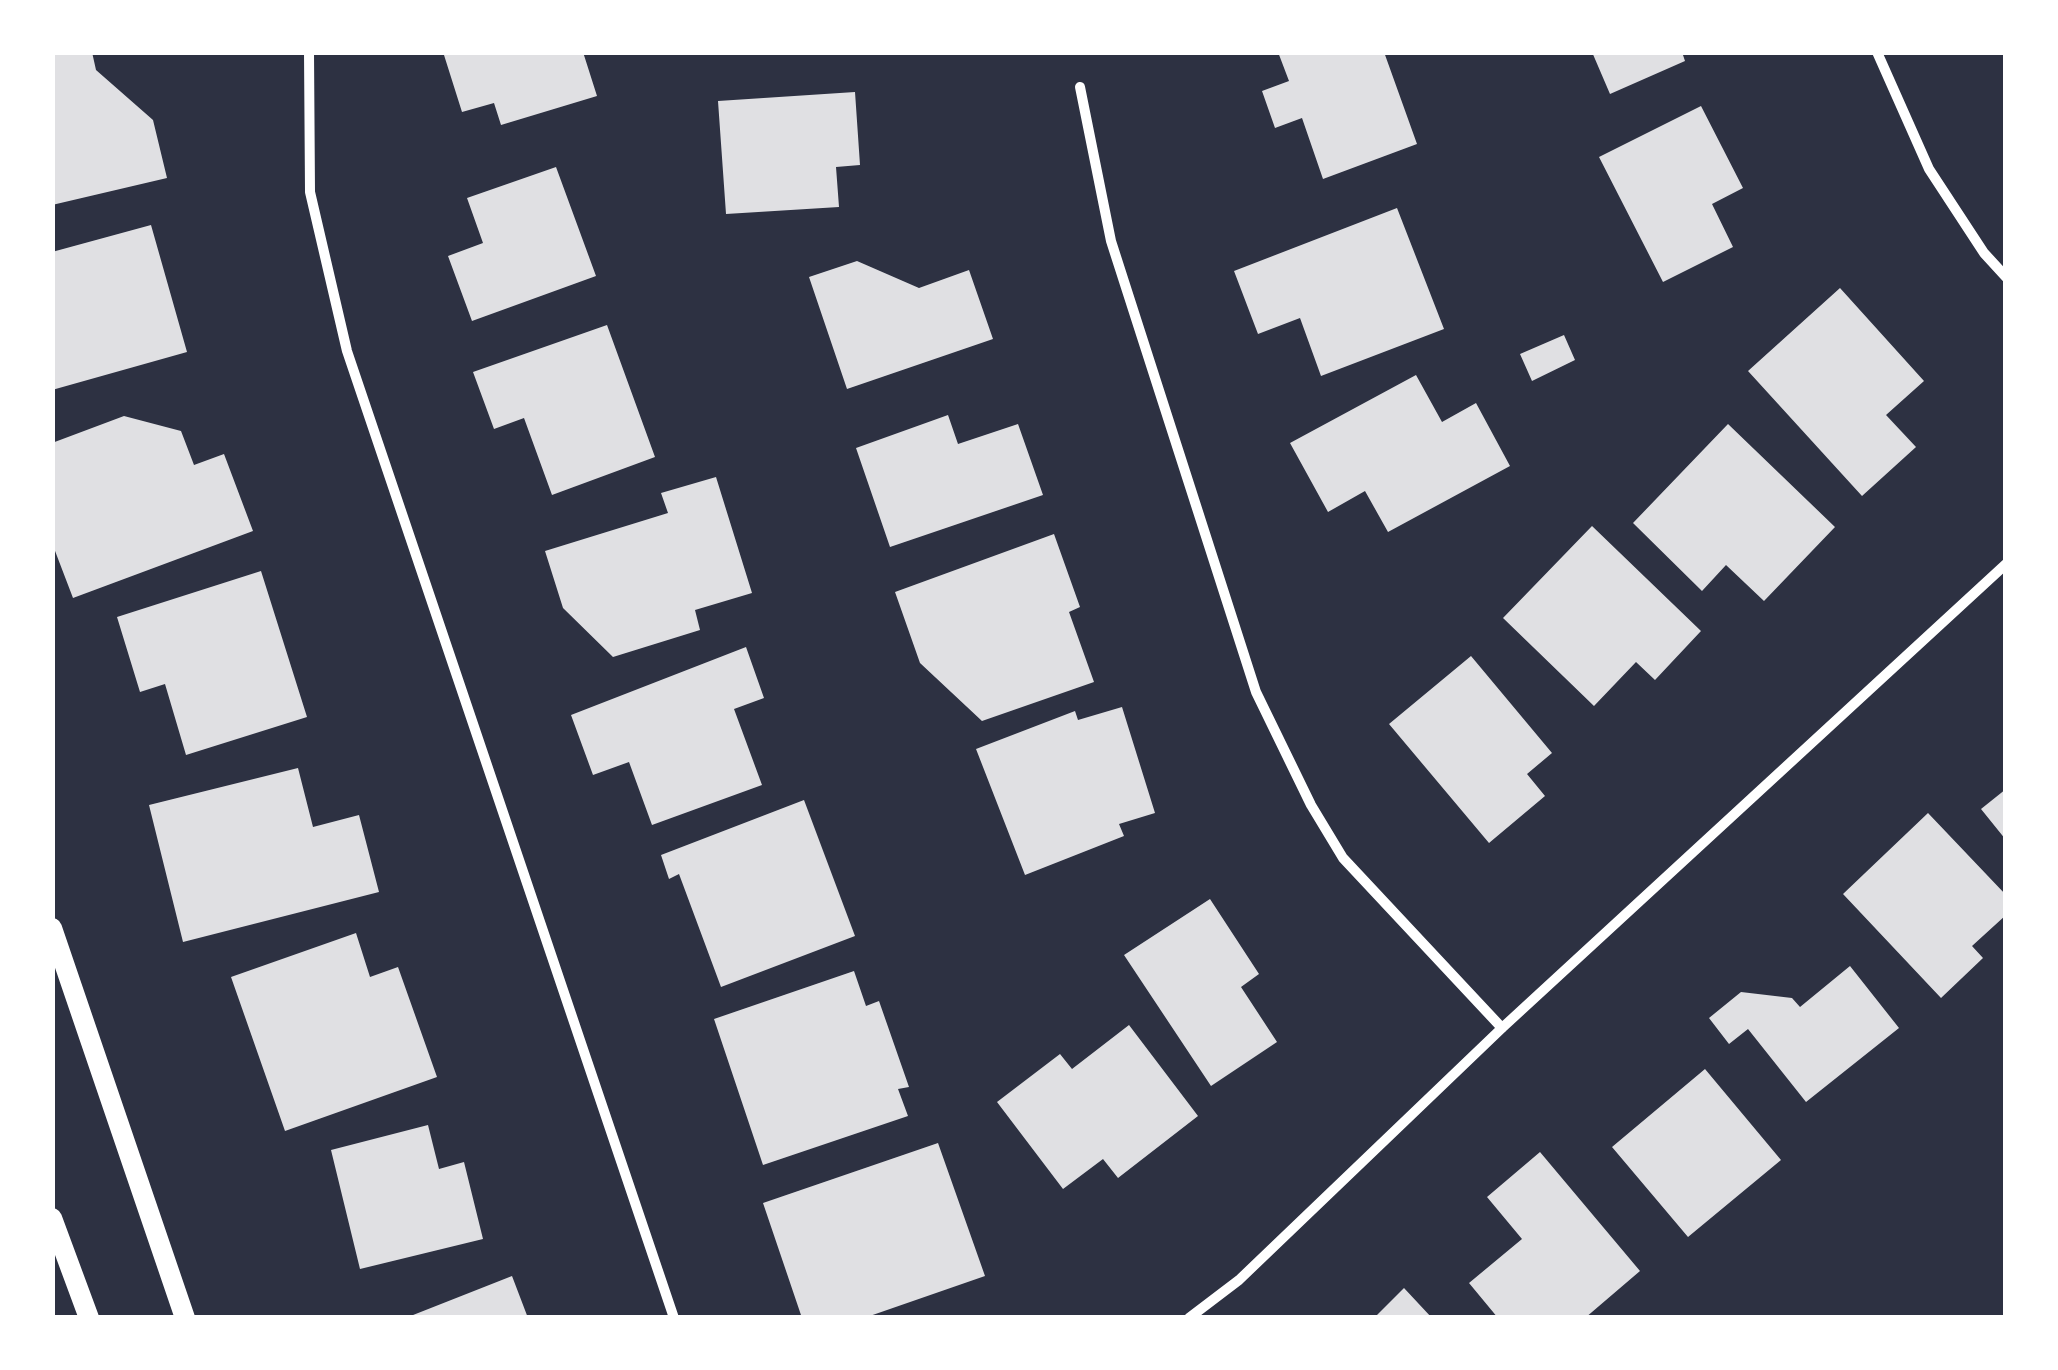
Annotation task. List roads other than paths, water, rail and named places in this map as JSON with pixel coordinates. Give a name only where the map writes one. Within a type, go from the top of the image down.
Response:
[{"type":"main road","points":[[52,928],[185,1318]]},
{"type":"main road","points":[[52,1218],[89,1318]]},
{"type":"street","points":[[309,52],[310,192],[347,351],[674,1318]]},
{"type":"street","points":[[1877,52],[1928,169],[1984,253],[2006,277]]},
{"type":"street","points":[[1080,87],[1112,241],[1256,692],[1311,805],[1343,858],[1502,1028]]},
{"type":"street","points":[[1189,1318],[1239,1280],[1502,1028],[2006,564]]}]
